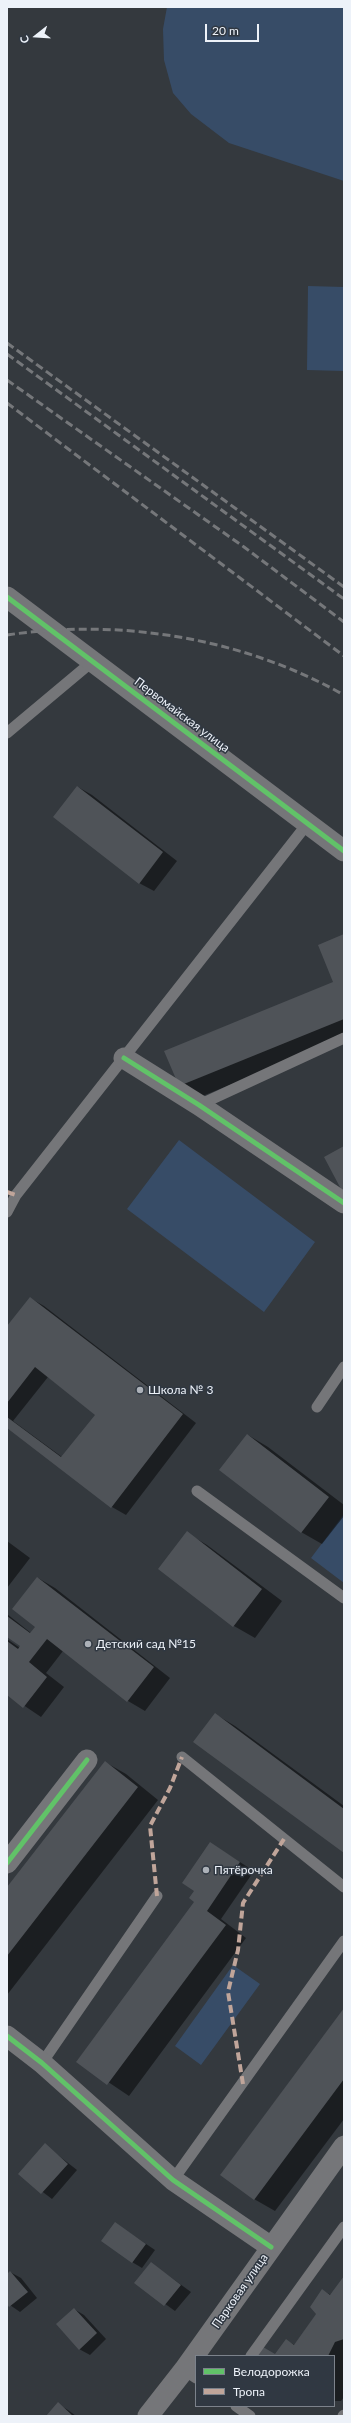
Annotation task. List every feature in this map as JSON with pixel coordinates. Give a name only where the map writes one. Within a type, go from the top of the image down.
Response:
[{"type":"street","name":"Первомайская улица","points":[[7,597],[344,851]]},
{"type":"street","points":[[124,1058],[199,1105],[344,1204]]},
{"type":"street","points":[[7,1863],[87,1760]]},
{"type":"street","points":[[7,2036],[42,2063],[174,2180],[271,2247]]},
{"type":"street","name":"Парковая улица","points":[[202,2355],[271,2247],[340,2159]]},
{"type":"street","name":"Парковая улица","points":[[148,2416],[190,2374]]},
{"type":"lane","points":[[7,733],[93,661]]},
{"type":"lane","points":[[7,1212],[16,1195],[308,823]]},
{"type":"lane","points":[[199,1105],[344,1038]]},
{"type":"lane","points":[[317,1407],[344,1368]]},
{"type":"lane","points":[[197,1491],[344,1598]]},
{"type":"lane","points":[[182,1756],[344,1887]]},
{"type":"lane","points":[[42,2063],[157,1896]]},
{"type":"lane","points":[[174,2180],[344,1941]]},
{"type":"lane","points":[[252,2355],[344,2227]]},
{"type":"lane","points":[[237,2407],[250,2416]]},
{"type":"shaded area","points":[[167,7],[344,7],[344,181],[229,143],[191,114],[173,93],[164,60],[163,29]]},
{"type":"shaded area","points":[[308,286],[344,287],[344,371],[307,370]]},
{"type":"shaded area","points":[[179,1140],[315,1242],[264,1312],[127,1209]]},
{"type":"shaded area","points":[[344,1514],[344,1583],[311,1558]]},
{"type":"shaded area","points":[[233,1965],[260,1984],[201,2065],[175,2046]]},
{"type":"building","points":[[77,786],[163,852],[139,884],[53,817]]},
{"type":"building","points":[[344,934],[344,1019],[179,1086],[164,1051],[333,982],[318,945]]},
{"type":"building","points":[[344,1146],[344,1190],[342,1191],[324,1157]]},
{"type":"building","points":[[30,1297],[183,1414],[111,1508],[7,1428],[7,1417],[61,1457],[95,1415],[35,1367],[7,1403],[7,1326]]},
{"type":"building","points":[[247,1434],[329,1497],[301,1533],[219,1470]]},
{"type":"building","points":[[187,1531],[262,1589],[233,1627],[158,1569]]},
{"type":"building","name":"Детский сад №15","points":[[37,1577],[154,1667],[127,1702],[47,1639],[29,1662],[47,1677],[23,1708],[7,1695],[7,1641],[18,1649],[20,1646],[7,1637],[7,1616],[30,1633],[35,1627],[12,1609]]},
{"type":"building","points":[[215,1713],[344,1809],[344,1853],[193,1742]]},
{"type":"building","points":[[105,1761],[138,1787],[7,1956],[7,1887]]},
{"type":"building","points":[[210,1842],[240,1862],[207,1911],[226,1925],[107,2085],[76,2062],[194,1902],[189,1898],[194,1891],[182,1883]]},
{"type":"building","points":[[344,2008],[344,2079],[254,2200],[220,2175]]},
{"type":"building","points":[[45,2143],[68,2164],[41,2194],[18,2174]]},
{"type":"building","points":[[115,2222],[146,2244],[132,2263],[101,2241]]},
{"type":"building","points":[[151,2262],[181,2285],[164,2306],[134,2283]]},
{"type":"building","points":[[10,2271],[28,2292],[9,2307],[7,2304],[7,2274]]},
{"type":"building","points":[[344,2276],[344,2339],[335,2342],[328,2355],[257,2355],[263,2347],[275,2354],[286,2339],[294,2345],[316,2314],[310,2307],[322,2289],[330,2295]]},
{"type":"building","points":[[74,2308],[97,2333],[79,2350],[56,2324]]},
{"type":"building","points":[[58,2402],[73,2416],[46,2416]]},
{"type":"railway","points":[[7,343],[344,587]]},
{"type":"railway","points":[[7,354],[344,599]]},
{"type":"railway","points":[[7,380],[244,547],[344,622]]},
{"type":"railway","points":[[7,403],[344,656]]},
{"type":"railway","points":[[7,635],[50,630],[94,629],[137,631],[180,637],[223,646],[265,659],[305,675],[344,695]]},
{"type":"marked path","points":[[7,1192],[16,1195]]},
{"type":"marked path","points":[[157,1896],[150,1826],[170,1788],[182,1757]]},
{"type":"marked path","points":[[243,2084],[228,1992],[238,1950],[243,1903],[284,1839]]},
{"type":"cycle path","points":[[7,597],[344,851]]},
{"type":"cycle path","points":[[124,1058],[199,1105],[344,1203]]},
{"type":"cycle path","points":[[7,1863],[87,1760]]},
{"type":"cycle path","points":[[7,2036],[42,2063],[173,2180],[271,2247]]},
{"type":"place","name":"Школа № 3","points":[[140,1390]]},
{"type":"place","name":"Детский сад №15","points":[[88,1644]]},
{"type":"place","name":"Пятёрочка","points":[[206,1870]]}]
